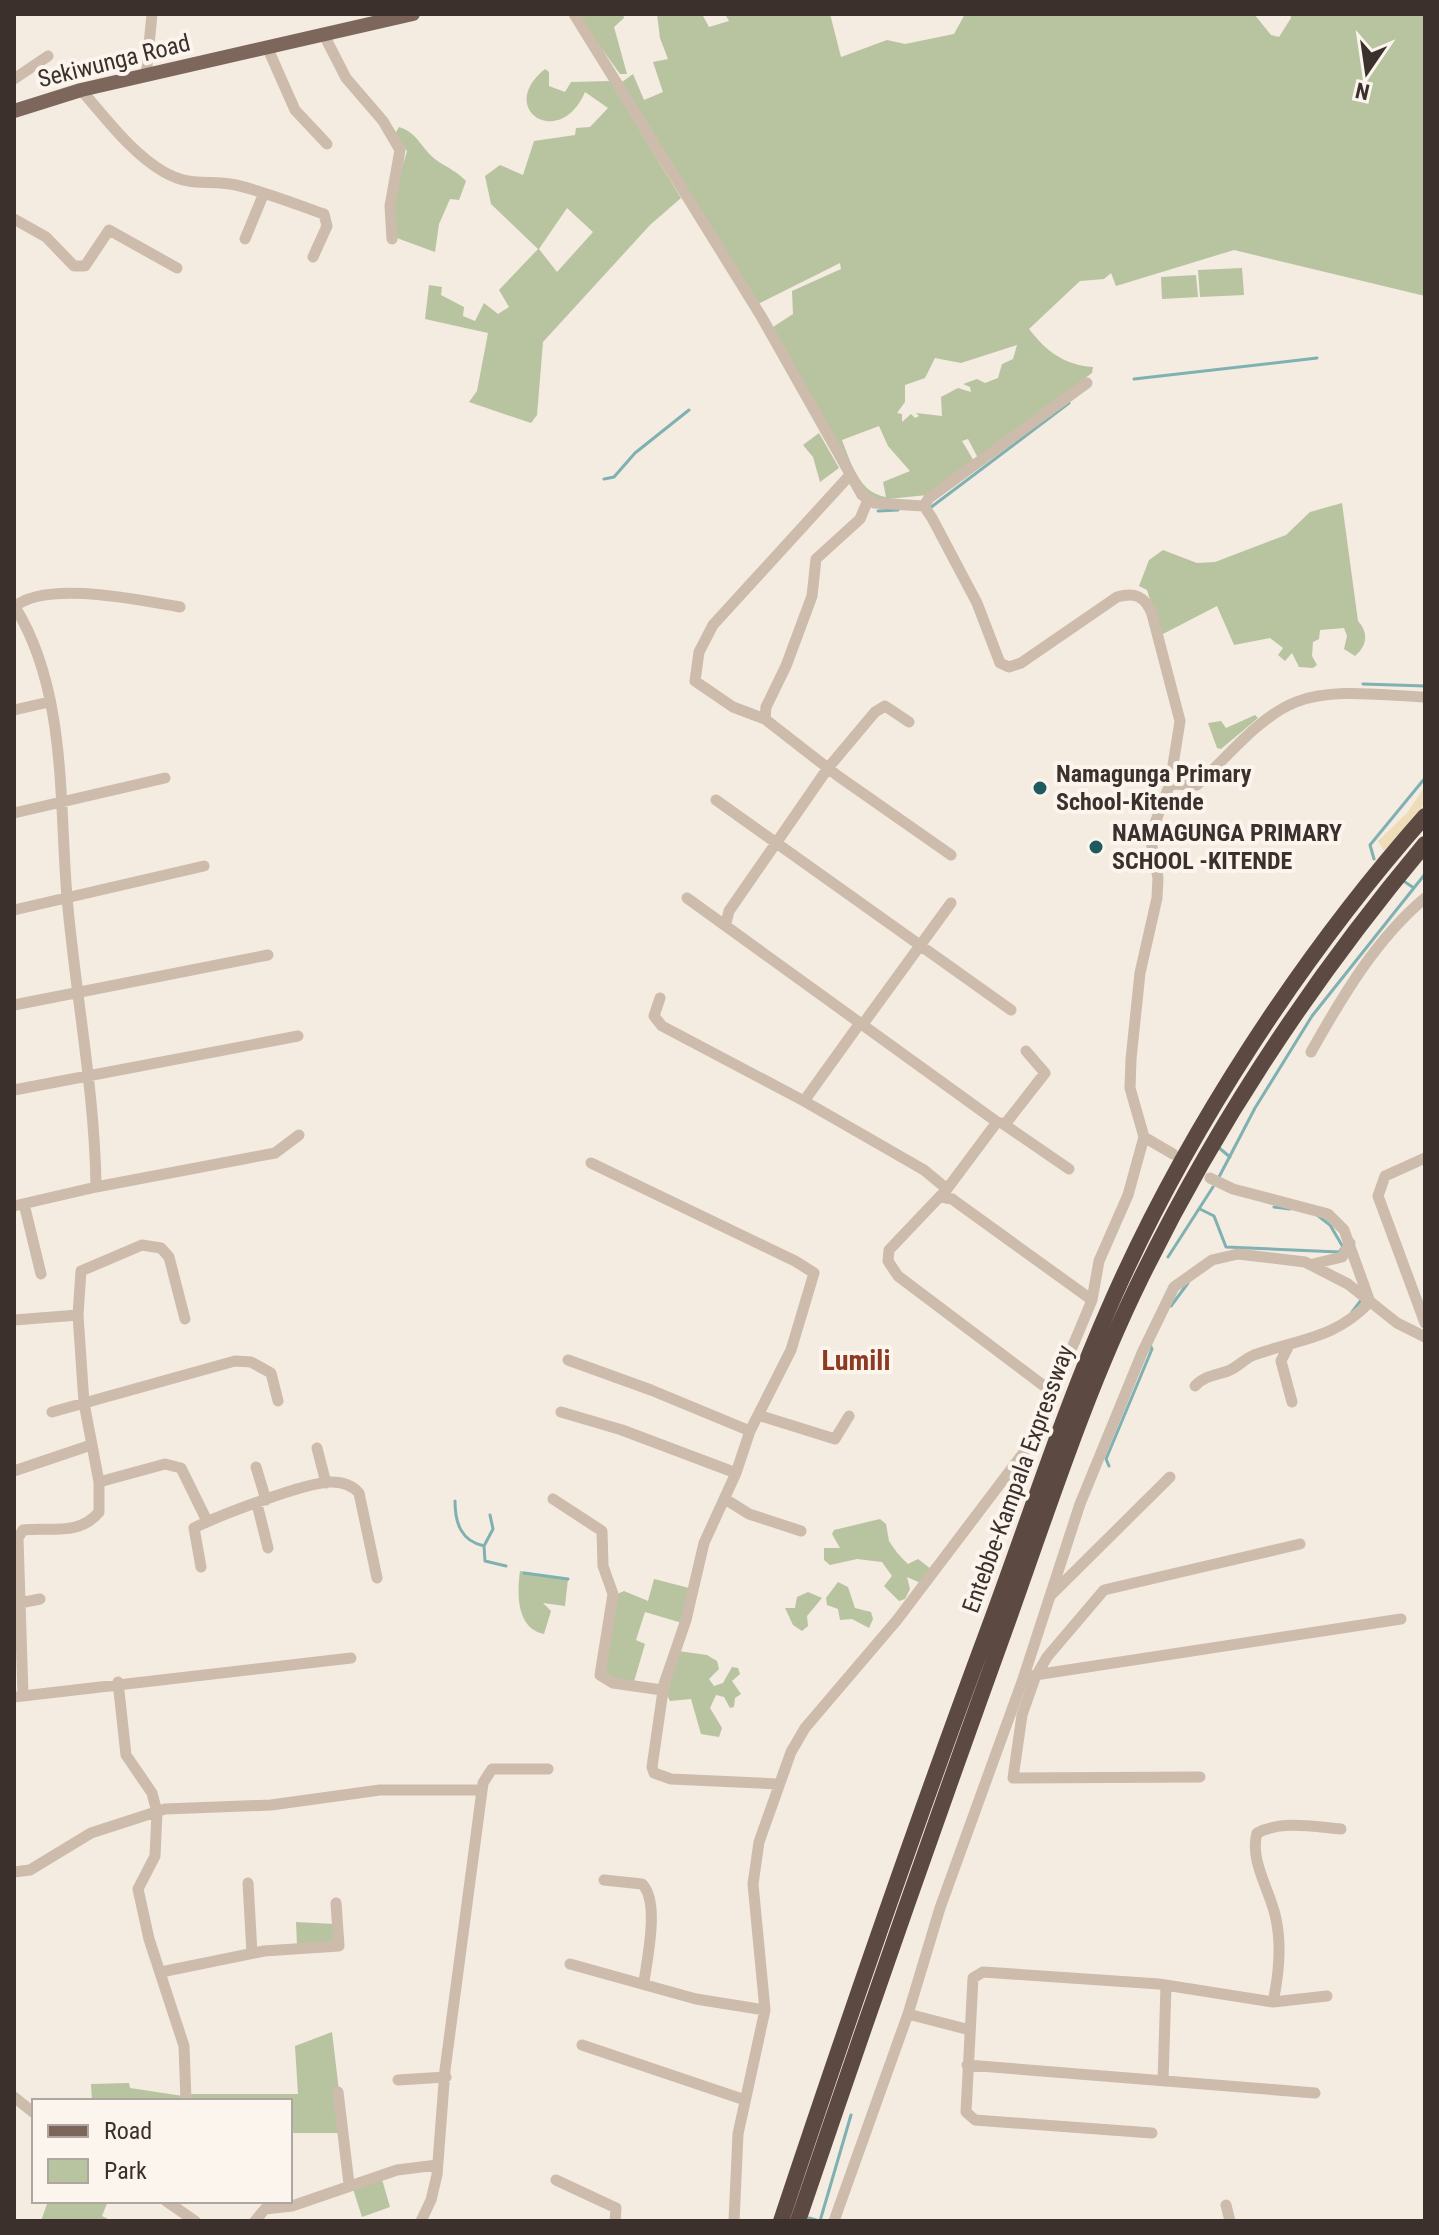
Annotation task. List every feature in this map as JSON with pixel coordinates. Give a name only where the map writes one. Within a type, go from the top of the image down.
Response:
[{"type":"highway","name":"Entebbe-Kampala Expressway","points":[[781,2221],[1056,1434],[1113,1298],[1183,1161],[1273,1013],[1339,922],[1425,816]]},
{"type":"highway","name":"Entebbe-Kampala Expressway","points":[[798,2221],[959,1756],[1058,1482],[1128,1305],[1199,1168],[1275,1041],[1329,964],[1425,844]]},
{"type":"main road","name":"Sekiwunga Road","points":[[14,111],[81,90],[324,35],[355,21],[413,14]]},
{"type":"street","points":[[146,76],[152,14]]},
{"type":"street","points":[[574,14],[761,316],[850,475],[868,500],[924,506]]},
{"type":"street","points":[[324,35],[346,78],[383,121],[400,150],[390,206],[392,239]]},
{"type":"street","points":[[268,49],[295,110],[327,144]]},
{"type":"street","points":[[14,79],[48,56]]},
{"type":"street","points":[[81,90],[119,133],[162,171],[201,186],[221,183],[264,193],[324,214],[327,226],[313,257]]},
{"type":"street","points":[[245,239],[264,193]]},
{"type":"street","points":[[14,219],[46,237],[74,266],[85,266],[109,230],[177,268]]},
{"type":"street","points":[[924,506],[929,498],[1087,383]]},
{"type":"street","points":[[850,475],[713,625],[699,652],[695,681],[733,707],[765,719],[951,855]]},
{"type":"street","points":[[765,719],[766,707],[786,666],[812,596],[816,559],[860,519],[868,500]]},
{"type":"street","points":[[734,2221],[737,2142],[765,2010],[753,1884],[759,1842],[778,1784],[791,1752],[820,1706],[897,1620],[1028,1448],[1092,1300],[1099,1261],[1128,1195],[1144,1137],[1130,1088],[1140,973],[1157,898],[1158,878],[1150,836],[1170,784],[1180,721],[1146,601],[1135,594],[1117,597],[1021,663],[1002,665],[977,603],[924,506]]},
{"type":"street","points":[[96,1187],[80,992],[67,900],[62,803],[49,702],[37,649],[15,607],[21,600],[39,594],[98,596],[180,607]]},
{"type":"street","points":[[1170,784],[1197,785],[1269,718],[1297,702],[1360,695],[1425,697]]},
{"type":"street","points":[[14,710],[49,702]]},
{"type":"street","points":[[726,923],[729,911],[828,768],[881,708],[893,710],[909,722]]},
{"type":"street","points":[[14,813],[165,778]]},
{"type":"street","points":[[716,800],[1011,1010]]},
{"type":"street","points":[[14,910],[204,866]]},
{"type":"street","points":[[687,898],[1069,1169]]},
{"type":"street","points":[[1311,1052],[1350,986],[1409,912],[1425,898]]},
{"type":"street","points":[[804,1101],[951,903]]},
{"type":"street","points":[[14,1005],[268,955]]},
{"type":"street","points":[[660,998],[654,1016],[662,1026],[804,1101],[924,1170],[944,1193],[1092,1300]]},
{"type":"street","points":[[14,1090],[85,1074],[298,1036]]},
{"type":"street","points":[[1026,1051],[1045,1073],[944,1193],[889,1250],[889,1267],[1052,1392]]},
{"type":"street","points":[[41,1274],[19,1205],[183,1168],[275,1153],[299,1135]]},
{"type":"street","points":[[1144,1137],[1173,1154]]},
{"type":"street","points":[[1425,1158],[1385,1176],[1378,1196],[1425,1323]]},
{"type":"street","points":[[591,1163],[814,1273],[791,1350],[750,1431],[736,1473],[704,1543],[689,1609],[662,1690],[655,1722],[654,1773],[671,1779],[778,1784]]},
{"type":"street","points":[[1210,1178],[1233,1189],[1305,1205],[1328,1214],[1344,1230],[1370,1302]]},
{"type":"street","points":[[834,2221],[908,2014],[940,1908],[1023,1679],[1080,1504],[1142,1353],[1174,1287],[1212,1260],[1238,1254],[1313,1264],[1342,1257],[1350,1243]]},
{"type":"street","points":[[185,1319],[169,1257],[151,1245],[81,1271],[78,1315],[84,1403],[99,1482],[99,1512],[89,1522],[68,1529],[27,1529],[19,1534],[19,1696],[118,1682],[235,1673],[351,1658]]},
{"type":"street","points":[[1313,1264],[1397,1323],[1424,1334]]},
{"type":"street","points":[[1195,1386],[1205,1378],[1233,1369],[1253,1356],[1288,1347],[1344,1326],[1370,1302]]},
{"type":"street","points":[[14,1320],[78,1315]]},
{"type":"street","points":[[1288,1347],[1281,1361],[1292,1402]]},
{"type":"street","points":[[568,1360],[750,1431]]},
{"type":"street","points":[[52,1412],[235,1361],[251,1362],[271,1373],[278,1401]]},
{"type":"street","points":[[561,1412],[622,1430],[736,1473]]},
{"type":"street","points":[[758,1415],[830,1439],[838,1438],[849,1416]]},
{"type":"street","points":[[14,1471],[91,1445]]},
{"type":"street","points":[[317,1448],[326,1483]]},
{"type":"street","points":[[99,1482],[165,1464],[176,1465],[181,1468],[207,1521]]},
{"type":"street","points":[[256,1467],[268,1548]]},
{"type":"street","points":[[1047,1598],[1170,1477]]},
{"type":"street","points":[[201,1567],[192,1531],[207,1521],[326,1483],[348,1485],[359,1493],[377,1578]]},
{"type":"street","points":[[553,1499],[602,1531],[603,1566],[613,1594],[600,1675],[613,1683],[662,1690]]},
{"type":"street","points":[[725,1499],[749,1514],[801,1531]]},
{"type":"street","points":[[1200,1777],[1013,1778],[1022,1715],[1037,1675],[1047,1657],[1104,1590],[1300,1544]]},
{"type":"street","points":[[17,1604],[40,1599]]},
{"type":"street","points":[[1023,1679],[1401,1619]]},
{"type":"street","points":[[118,1682],[126,1755],[152,1793],[157,1812],[155,1856],[138,1889],[184,2046],[186,2099]]},
{"type":"street","points":[[421,2221],[431,2200],[437,2165],[482,1790],[492,1769],[548,1769]]},
{"type":"street","points":[[14,1872],[30,1870],[91,1833],[157,1812],[271,1805],[380,1790],[482,1790]]},
{"type":"street","points":[[1273,2002],[1281,1969],[1279,1934],[1254,1850],[1257,1833],[1267,1828],[1292,1826],[1341,1829]]},
{"type":"street","points":[[604,1880],[642,1884],[649,1893],[651,1915],[644,1982]]},
{"type":"street","points":[[248,1883],[252,1953]]},
{"type":"street","points":[[161,1972],[252,1953],[339,1946],[336,1903]]},
{"type":"street","points":[[570,1964],[644,1982],[696,1999],[765,2010]]},
{"type":"street","points":[[1152,2133],[975,2120],[966,2112],[972,1982],[979,1973],[1166,1985],[1273,2002],[1327,1996]]},
{"type":"street","points":[[1163,2081],[1166,1985]]},
{"type":"street","points":[[908,2014],[970,2030]]},
{"type":"street","points":[[582,2045],[745,2100]]},
{"type":"street","points":[[967,2065],[1315,2093]]},
{"type":"street","points":[[398,2080],[446,2077]]},
{"type":"street","points":[[338,2092],[349,2184]]},
{"type":"street","points":[[14,2097],[32,2111]]},
{"type":"street","points":[[255,2221],[265,2209],[292,2206],[397,2170],[437,2165]]},
{"type":"street","points":[[556,2180],[616,2208],[615,2221]]},
{"type":"street","points":[[171,2203],[186,2219]]},
{"type":"street","points":[[1226,2205],[1230,2221]]},
{"type":"green space","points":[[577,14],[623,14],[624,18],[614,27],[627,74],[620,74]]},
{"type":"green space","points":[[657,14],[702,14],[709,27],[729,21],[725,14],[830,14],[841,57],[887,40],[905,44],[954,34],[965,14],[1254,14],[1271,35],[1279,37],[1291,18],[1290,14],[1425,14],[1425,296],[1234,250],[1116,286],[1111,273],[1104,279],[1080,281],[1029,329],[1056,356],[1093,367],[1092,373],[978,458],[968,439],[962,441],[974,461],[927,495],[879,500],[862,489],[773,327],[793,314],[792,291],[841,269],[840,263],[758,304],[622,82],[633,74],[644,100],[663,92],[653,62],[668,59],[660,38]],"holes":[[[1017,345],[1013,359],[1002,364],[998,378],[985,383],[977,379],[963,384],[970,387],[971,392],[958,388],[941,397],[942,416],[916,413],[919,416],[915,418],[911,414],[902,422],[902,414],[897,413],[905,402],[905,385],[925,378],[935,358],[961,363]],[[879,426],[888,446],[910,471],[883,482],[886,497],[869,490],[863,483],[842,440]]]},
{"type":"green space","points":[[545,69],[549,72],[549,86],[565,92],[571,82],[610,81],[681,198],[650,225],[543,342],[537,415],[531,423],[469,402],[477,391],[488,333],[425,319],[429,285],[442,287],[441,295],[464,307],[463,316],[475,321],[484,303],[498,314],[509,307],[499,290],[538,249],[491,204],[485,176],[500,165],[523,175],[534,141],[575,135],[576,128],[590,127],[608,108],[585,92],[574,110],[561,119],[548,121],[537,118],[529,109],[527,98],[531,84]],"holes":[[[567,208],[593,232],[557,272],[539,249]]]},
{"type":"green space","points":[[399,127],[411,133],[433,158],[466,181],[459,200],[450,199],[439,224],[435,252],[394,237],[393,197],[407,151],[395,134]]},
{"type":"green space","points":[[1242,268],[1244,295],[1200,297],[1198,270]]},
{"type":"green space","points":[[1196,275],[1198,297],[1162,299],[1161,277]]},
{"type":"green space","points":[[819,433],[839,468],[820,482],[813,457],[803,445]]},
{"type":"green space","points":[[1342,503],[1358,621],[1365,635],[1364,644],[1355,656],[1344,649],[1347,636],[1344,628],[1320,630],[1319,639],[1313,642],[1312,656],[1317,665],[1313,668],[1299,667],[1292,653],[1285,661],[1278,655],[1283,648],[1270,638],[1234,645],[1217,606],[1161,635],[1147,590],[1139,586],[1149,560],[1163,550],[1197,563],[1215,562],[1286,535],[1310,512]]},
{"type":"green space","points":[[1255,715],[1258,718],[1221,749],[1217,748],[1208,723],[1221,721],[1226,728]]},
{"type":"green space","points":[[880,1519],[886,1524],[889,1541],[908,1564],[918,1559],[931,1569],[923,1584],[907,1577],[910,1589],[905,1599],[899,1601],[884,1586],[892,1576],[882,1562],[857,1559],[830,1565],[824,1560],[824,1548],[840,1548],[832,1534],[834,1530]]},
{"type":"green space","points":[[520,1571],[568,1579],[565,1606],[543,1603],[551,1611],[544,1634],[528,1625],[523,1617],[519,1599]]},
{"type":"green space","points":[[654,1579],[693,1589],[682,1623],[645,1612],[636,1640],[645,1644],[633,1685],[605,1679],[615,1595],[624,1591],[648,1601]]},
{"type":"green space","points":[[838,1582],[848,1587],[855,1608],[871,1612],[873,1619],[869,1628],[852,1619],[840,1620],[838,1609],[827,1605],[826,1598]]},
{"type":"green space","points":[[808,1592],[822,1598],[807,1616],[808,1626],[802,1631],[793,1625],[785,1608],[795,1608],[797,1597]]},
{"type":"green space","points":[[678,1651],[707,1655],[717,1661],[719,1669],[709,1679],[714,1686],[723,1683],[732,1667],[738,1668],[740,1674],[732,1681],[741,1694],[735,1698],[734,1707],[730,1708],[724,1697],[716,1695],[710,1708],[722,1728],[719,1737],[701,1734],[691,1699],[670,1701],[667,1695]]},
{"type":"green space","points":[[296,1922],[335,1924],[337,1943],[297,1945]]},
{"type":"green space","points":[[332,2032],[344,2133],[292,2133],[292,2099],[190,2099],[191,2094],[298,2094],[295,2046]]},
{"type":"green space","points":[[129,2083],[130,2088],[183,2096],[183,2099],[92,2099],[91,2084]]},
{"type":"green space","points":[[381,2176],[390,2207],[362,2217],[352,2186]]},
{"type":"green space","points":[[47,2203],[107,2203],[102,2216],[112,2221],[41,2221]]},
{"type":"sand","points":[[1425,786],[1425,803],[1384,851],[1378,841],[1407,813]]},
{"type":"waterway","points":[[1134,379],[1317,358]]},
{"type":"waterway","points":[[930,508],[1069,403]]},
{"type":"waterway","points":[[604,479],[614,477],[635,453],[689,410]]},
{"type":"waterway","points":[[878,511],[898,510]]},
{"type":"waterway","points":[[1363,684],[1425,686]]},
{"type":"waterway","points":[[1374,859],[1370,845],[1425,778]]},
{"type":"waterway","points":[[1219,1177],[1255,1108],[1312,1016],[1425,874]]},
{"type":"waterway","points":[[1405,882],[1414,888]]},
{"type":"waterway","points":[[1218,1147],[1230,1157]]},
{"type":"waterway","points":[[1168,1257],[1213,1187]]},
{"type":"waterway","points":[[1274,1207],[1290,1209]]},
{"type":"waterway","points":[[1200,1209],[1214,1216],[1226,1247],[1339,1252],[1343,1247],[1330,1225],[1317,1215]]},
{"type":"waterway","points":[[1171,1306],[1188,1283]]},
{"type":"waterway","points":[[1352,1312],[1362,1299]]},
{"type":"waterway","points":[[1109,1466],[1106,1459],[1152,1349],[1150,1345]]},
{"type":"waterway","points":[[455,1501],[461,1530],[470,1540],[484,1546]]},
{"type":"waterway","points":[[490,1515],[493,1529],[484,1546],[485,1561],[506,1566]]},
{"type":"waterway","points":[[524,1573],[568,1579]]},
{"type":"waterway","points":[[820,2221],[851,2115]]},
{"type":"waterway","points":[[808,2221],[809,2218],[819,2221]]},
{"type":"place","name":"Namagunga Primary School-Kitende","points":[[1040,788]]},
{"type":"place","name":"NAMAGUNGA PRIMARY SCHOOL -KITENDE","points":[[1096,847]]},
{"type":"district","name":"Lumili","points":[[856,1360]]}]
